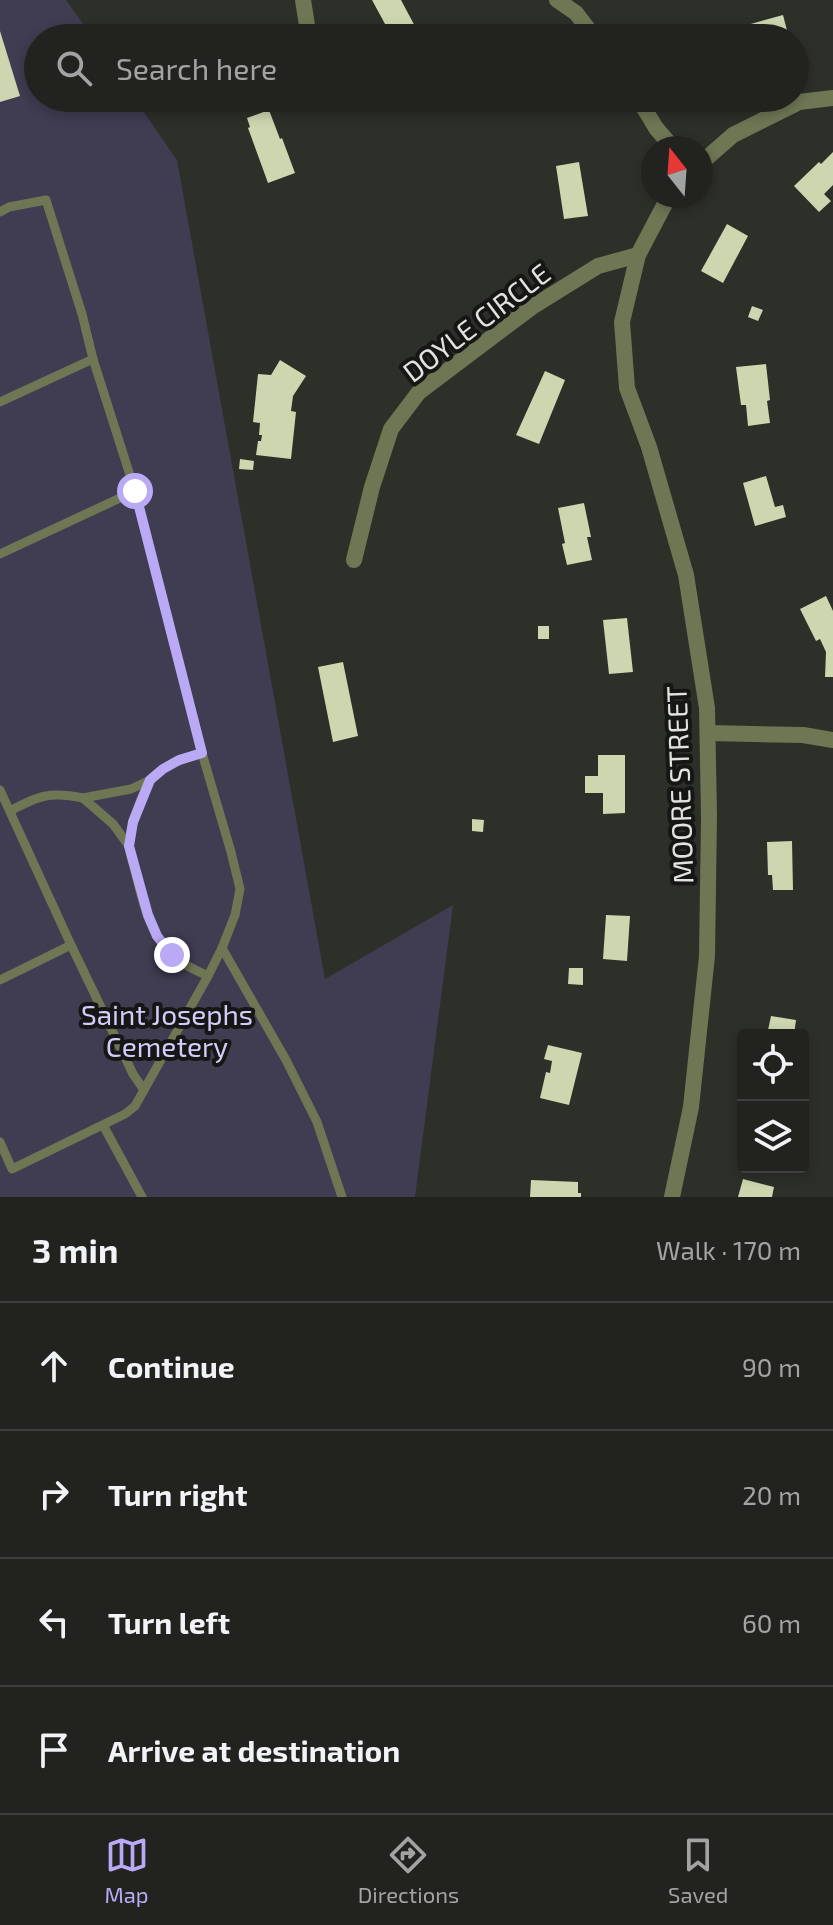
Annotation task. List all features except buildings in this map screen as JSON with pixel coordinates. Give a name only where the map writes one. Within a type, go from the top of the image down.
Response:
[{"type":"street","points":[[303,0],[307,24]]},
{"type":"street","points":[[557,0],[576,13],[584,24]]},
{"type":"street","points":[[809,101],[833,98]]},
{"type":"street","points":[[646,112],[663,136]]},
{"type":"street","points":[[713,152],[733,135],[779,112]]},
{"type":"street","name":"MOORE STREET","points":[[663,208],[638,255],[622,322],[627,388],[649,447],[686,575],[707,708],[707,956],[691,1107],[672,1197]]},
{"type":"street","name":"DOYLE CIRCLE","points":[[354,560],[372,487],[391,429],[419,392],[532,307],[598,266],[638,255]]},
{"type":"street","points":[[708,733],[803,735],[833,740]]},
{"type":"lane","points":[[0,212],[9,207],[46,200],[135,491],[240,889],[235,915],[222,948],[135,1106],[125,1114],[0,1176]]},
{"type":"lane","points":[[0,402],[93,359]]},
{"type":"lane","points":[[0,554],[135,491]]},
{"type":"lane","points":[[10,811],[47,794],[83,798],[131,789],[179,760],[202,753]]},
{"type":"lane","points":[[129,846],[133,822],[150,780]]},
{"type":"lane","points":[[0,790],[71,945],[133,1074],[144,1090]]},
{"type":"lane","points":[[83,798],[113,824],[129,846],[157,936],[172,955],[186,966],[208,976]]},
{"type":"lane","points":[[0,980],[71,945]]},
{"type":"lane","points":[[222,948],[286,1060],[317,1122],[342,1197]]},
{"type":"lane","points":[[103,1125],[142,1197]]},
{"type":"lane","points":[[0,1142],[12,1169]]},
{"type":"green space","name":"Saint Josephs Cemetery","points":[[0,0],[66,0],[83,24],[24,24],[24,112],[144,112],[177,160],[325,979],[453,905],[415,1197],[0,1197]]},
{"type":"route","points":[[135,491],[202,753],[179,760],[150,780],[133,822],[129,846],[148,915],[157,936],[172,955]]}]
